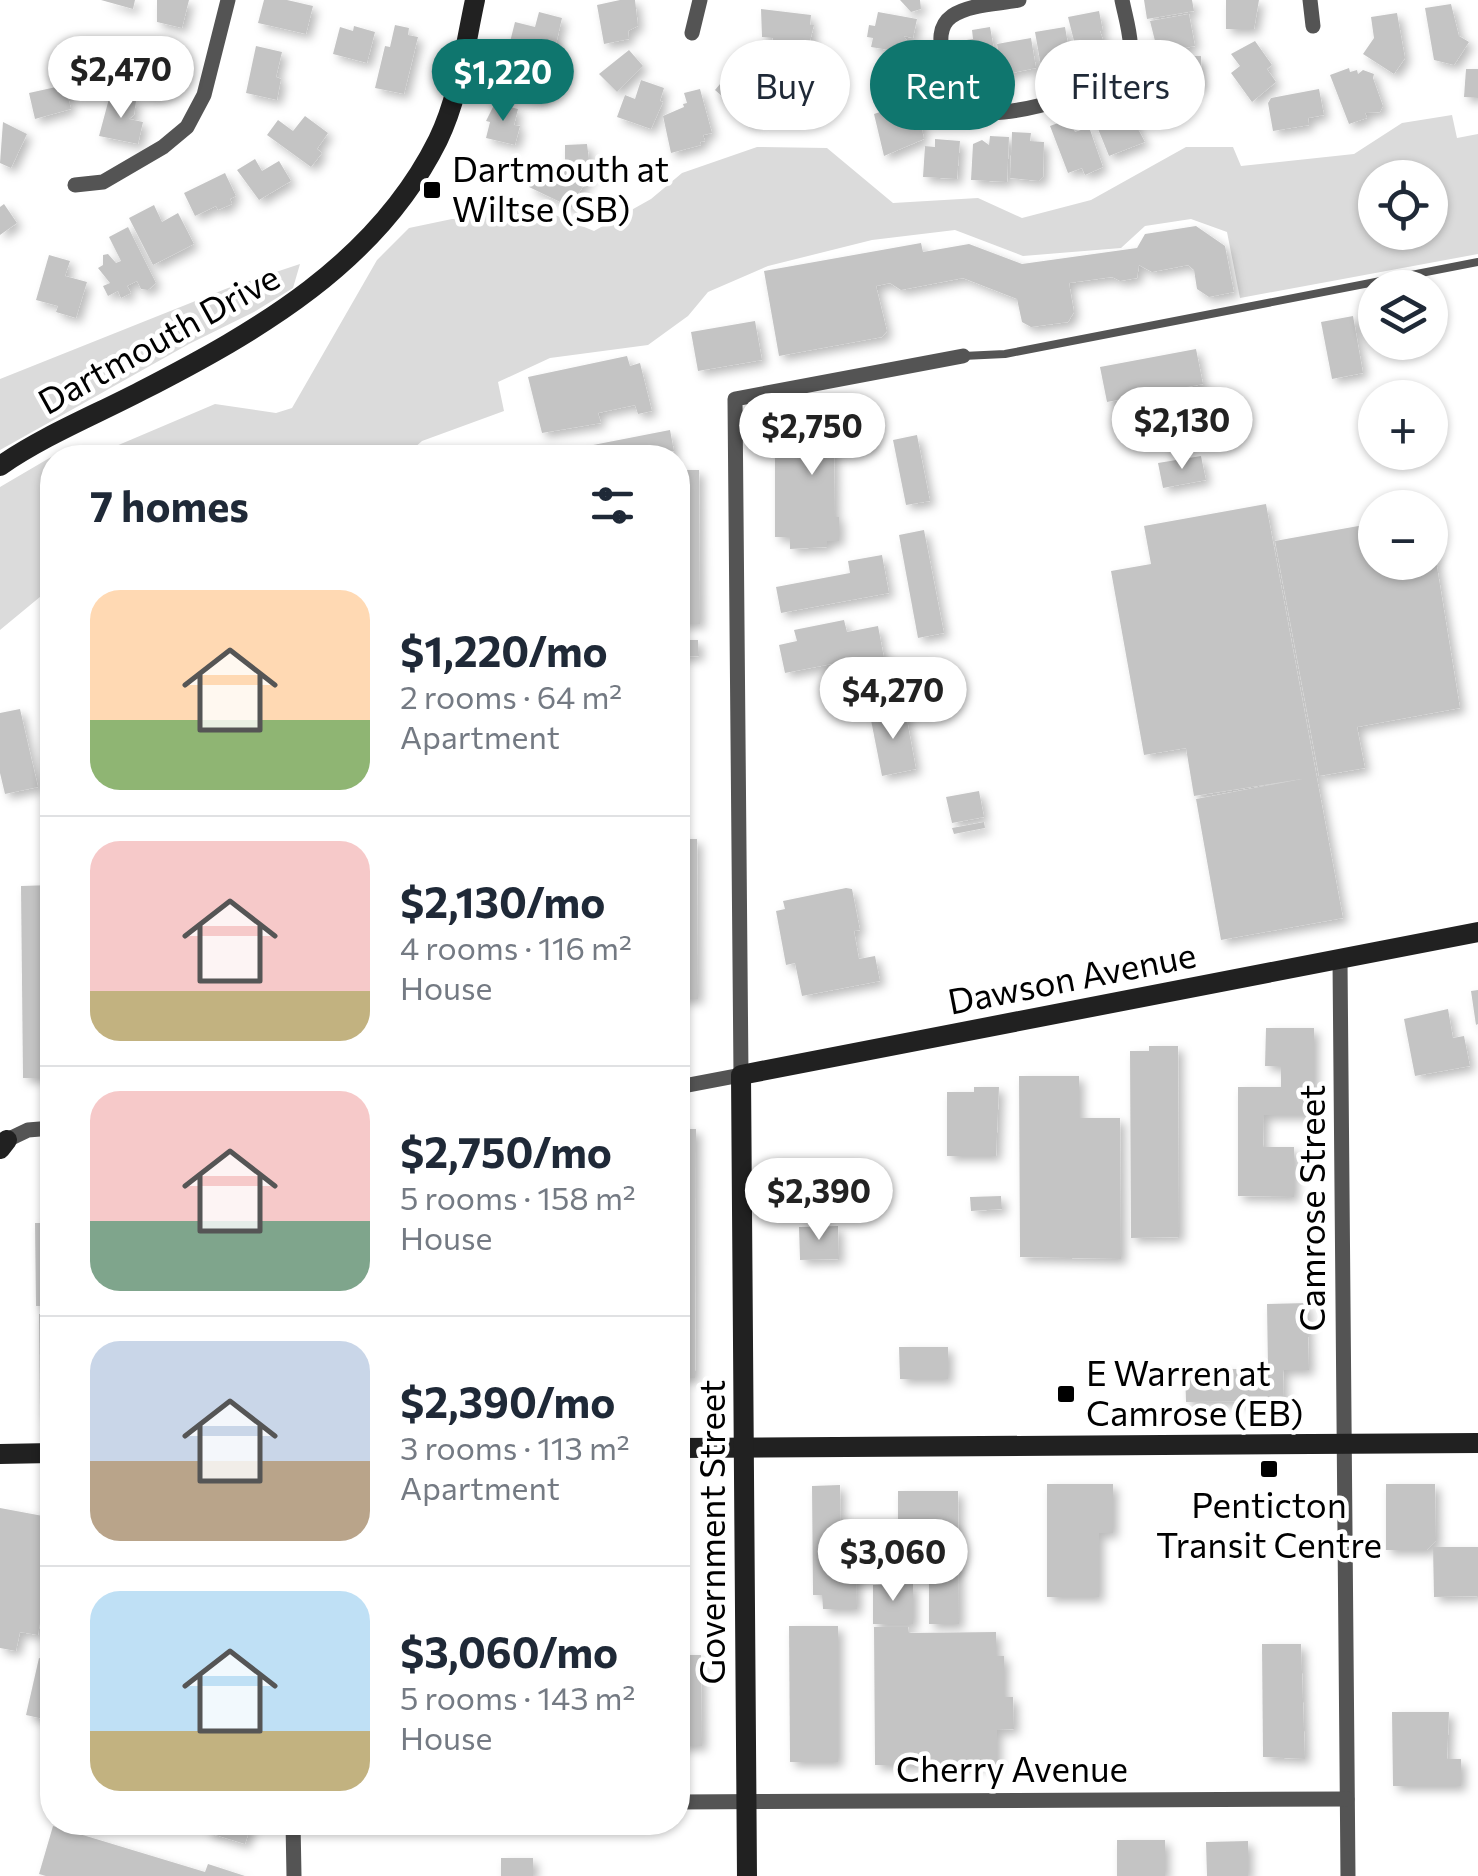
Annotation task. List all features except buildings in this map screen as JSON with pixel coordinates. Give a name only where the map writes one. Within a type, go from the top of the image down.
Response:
[{"type":"street","points":[[76,185],[103,182],[163,147],[186,127],[204,94],[228,0]]},
{"type":"street","name":"Dartmouth Drive","points":[[0,466],[248,334],[338,268],[402,196],[438,138],[450,107],[476,0]]},
{"type":"street","points":[[692,32],[700,0]]},
{"type":"street","points":[[1019,0],[964,10],[949,18],[942,28],[940,41],[950,90],[965,108],[978,112],[1046,106],[1124,74],[1132,47],[1122,0]]},
{"type":"street","points":[[1310,0],[1313,26]]},
{"type":"street","name":"Government Street","points":[[747,1876],[735,399],[963,356]]},
{"type":"street","name":"Dawson Avenue","points":[[690,1085],[1478,932]]},
{"type":"street","name":"Camrose Street","points":[[1340,960],[1348,1876]]},
{"type":"street","points":[[4,1144],[28,1130],[40,1129]]},
{"type":"street","points":[[690,1448],[1478,1443]]},
{"type":"street","points":[[0,1454],[40,1453]]},
{"type":"street","name":"Cherry Avenue","points":[[690,1802],[1347,1798]]},
{"type":"street","points":[[293,1835],[294,1876]]},
{"type":"lane","points":[[963,356],[1005,354],[1478,262]]},
{"type":"shaded area","points":[[1452,115],[1457,138],[1478,134],[1478,254],[1391,270],[1358,270],[1358,276],[1240,298],[1227,232],[1191,219],[1145,226],[1121,248],[1023,256],[955,230],[872,240],[768,266],[708,292],[688,316],[648,345],[550,358],[498,382],[504,411],[418,445],[118,445],[215,404],[276,413],[292,408],[377,260],[409,228],[472,219],[506,195],[594,231],[651,199],[682,173],[757,147],[827,148],[893,203],[978,198],[1022,218],[1091,200],[1186,147],[1233,147],[1241,166],[1354,154],[1402,123]]},
{"type":"shaded area","points":[[300,264],[293,288],[0,450],[0,379],[228,288]]},
{"type":"shaded area","points":[[40,464],[40,597],[0,630],[0,487]]},
{"type":"place","name":"Dartmouth at Wiltse (SB)","points":[[432,190]]},
{"type":"place","name":"E Warren at Camrose (EB)","points":[[1066,1394]]},
{"type":"place","name":"Penticton Transit Centre","points":[[1269,1469]]}]
